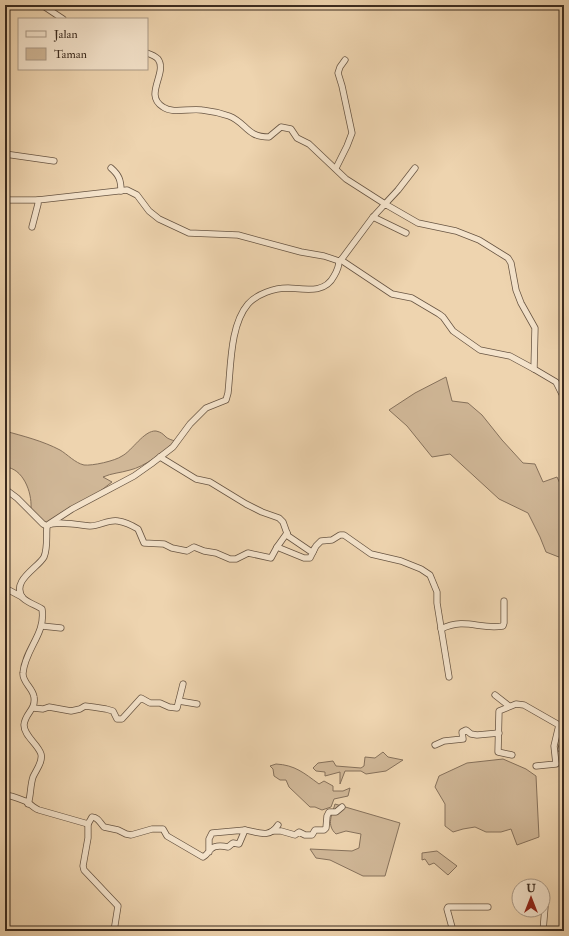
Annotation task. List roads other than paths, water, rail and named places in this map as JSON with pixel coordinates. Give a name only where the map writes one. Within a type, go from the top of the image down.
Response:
[{"type":"street","points":[[42,5],[62,18]]},
{"type":"street","points":[[148,53],[155,56],[159,62],[159,79],[154,94],[158,103],[162,107],[168,110],[202,110],[234,117],[252,134],[257,136],[269,137],[281,127],[289,128],[297,138],[308,144],[346,178],[385,204],[418,223],[456,231],[479,240],[508,258],[512,263],[516,290],[520,303],[535,328],[534,369]]},
{"type":"street","points":[[336,168],[352,133],[342,86],[338,75],[339,68],[345,60]]},
{"type":"street","points":[[5,154],[54,161]]},
{"type":"street","points":[[111,168],[120,178],[121,191]]},
{"type":"street","points":[[48,525],[72,509],[134,476],[173,446],[190,424],[206,408],[226,400],[236,328],[248,305],[255,297],[263,293],[286,288],[305,291],[324,287],[332,279],[340,261],[373,217],[398,190],[415,168]]},
{"type":"street","points":[[5,200],[38,200],[127,190],[135,193],[149,211],[159,219],[189,233],[238,235],[340,261],[354,268],[395,296],[412,298],[439,314],[453,331],[480,350],[510,356],[556,382],[564,398]]},
{"type":"street","points":[[32,227],[38,200]]},
{"type":"street","points":[[373,217],[406,233]]},
{"type":"street","points":[[160,457],[196,479],[210,482],[246,504],[278,518],[283,522],[290,538],[310,551],[313,552],[316,546],[322,541],[332,540],[340,535],[344,535],[371,554],[401,561],[430,575],[437,592],[449,677]]},
{"type":"street","points":[[5,489],[17,498],[42,524],[95,526],[112,521],[119,521],[138,529],[144,543],[164,544],[173,548],[187,551],[194,547],[205,552],[218,553],[230,559],[236,559],[248,553],[271,558],[287,533]]},
{"type":"street","points":[[24,598],[21,593],[20,586],[23,578],[40,562],[46,552],[48,525]]},
{"type":"street","points":[[277,547],[308,558],[311,557],[316,546]]},
{"type":"street","points":[[5,588],[42,609],[42,626],[29,652],[23,675],[24,679],[33,690],[35,700],[33,708],[27,715],[25,728],[40,753],[41,759],[33,778],[28,804]]},
{"type":"street","points":[[441,628],[459,623],[472,623],[486,627],[503,626],[504,601]]},
{"type":"street","points":[[42,626],[61,628]]},
{"type":"street","points":[[33,708],[43,709],[50,707],[71,711],[84,707],[106,708],[120,719],[134,707],[141,698],[150,703],[176,708],[178,707],[183,684]]},
{"type":"street","points":[[495,695],[509,706]]},
{"type":"street","points":[[179,701],[197,704]]},
{"type":"street","points":[[512,755],[498,752],[500,733],[499,711],[516,704],[524,705],[561,725],[554,746],[556,764],[536,766]]},
{"type":"street","points":[[434,745],[444,741],[463,739],[462,732],[466,730],[471,734],[477,735],[500,733]]},
{"type":"street","points":[[561,749],[564,740]]},
{"type":"street","points":[[5,795],[10,795],[26,801],[28,804],[39,810],[88,824]]},
{"type":"street","points":[[273,831],[281,831],[295,835],[299,832],[305,835],[312,835],[315,830],[324,830],[326,828],[327,816],[329,812],[336,812],[342,807]]},
{"type":"street","points":[[114,931],[118,906],[88,875],[83,866],[88,838],[88,824],[92,817],[98,819],[104,827],[118,830],[126,834],[132,835],[152,829],[163,829],[167,836],[204,856],[211,848],[223,846],[228,847],[232,843],[239,844],[245,830]]},
{"type":"street","points":[[209,852],[209,839],[212,833],[245,830],[267,834],[273,831],[278,825]]},
{"type":"street","points":[[453,931],[447,909],[448,907],[488,907]]},
{"type":"street","points":[[543,931],[544,918]]}]
